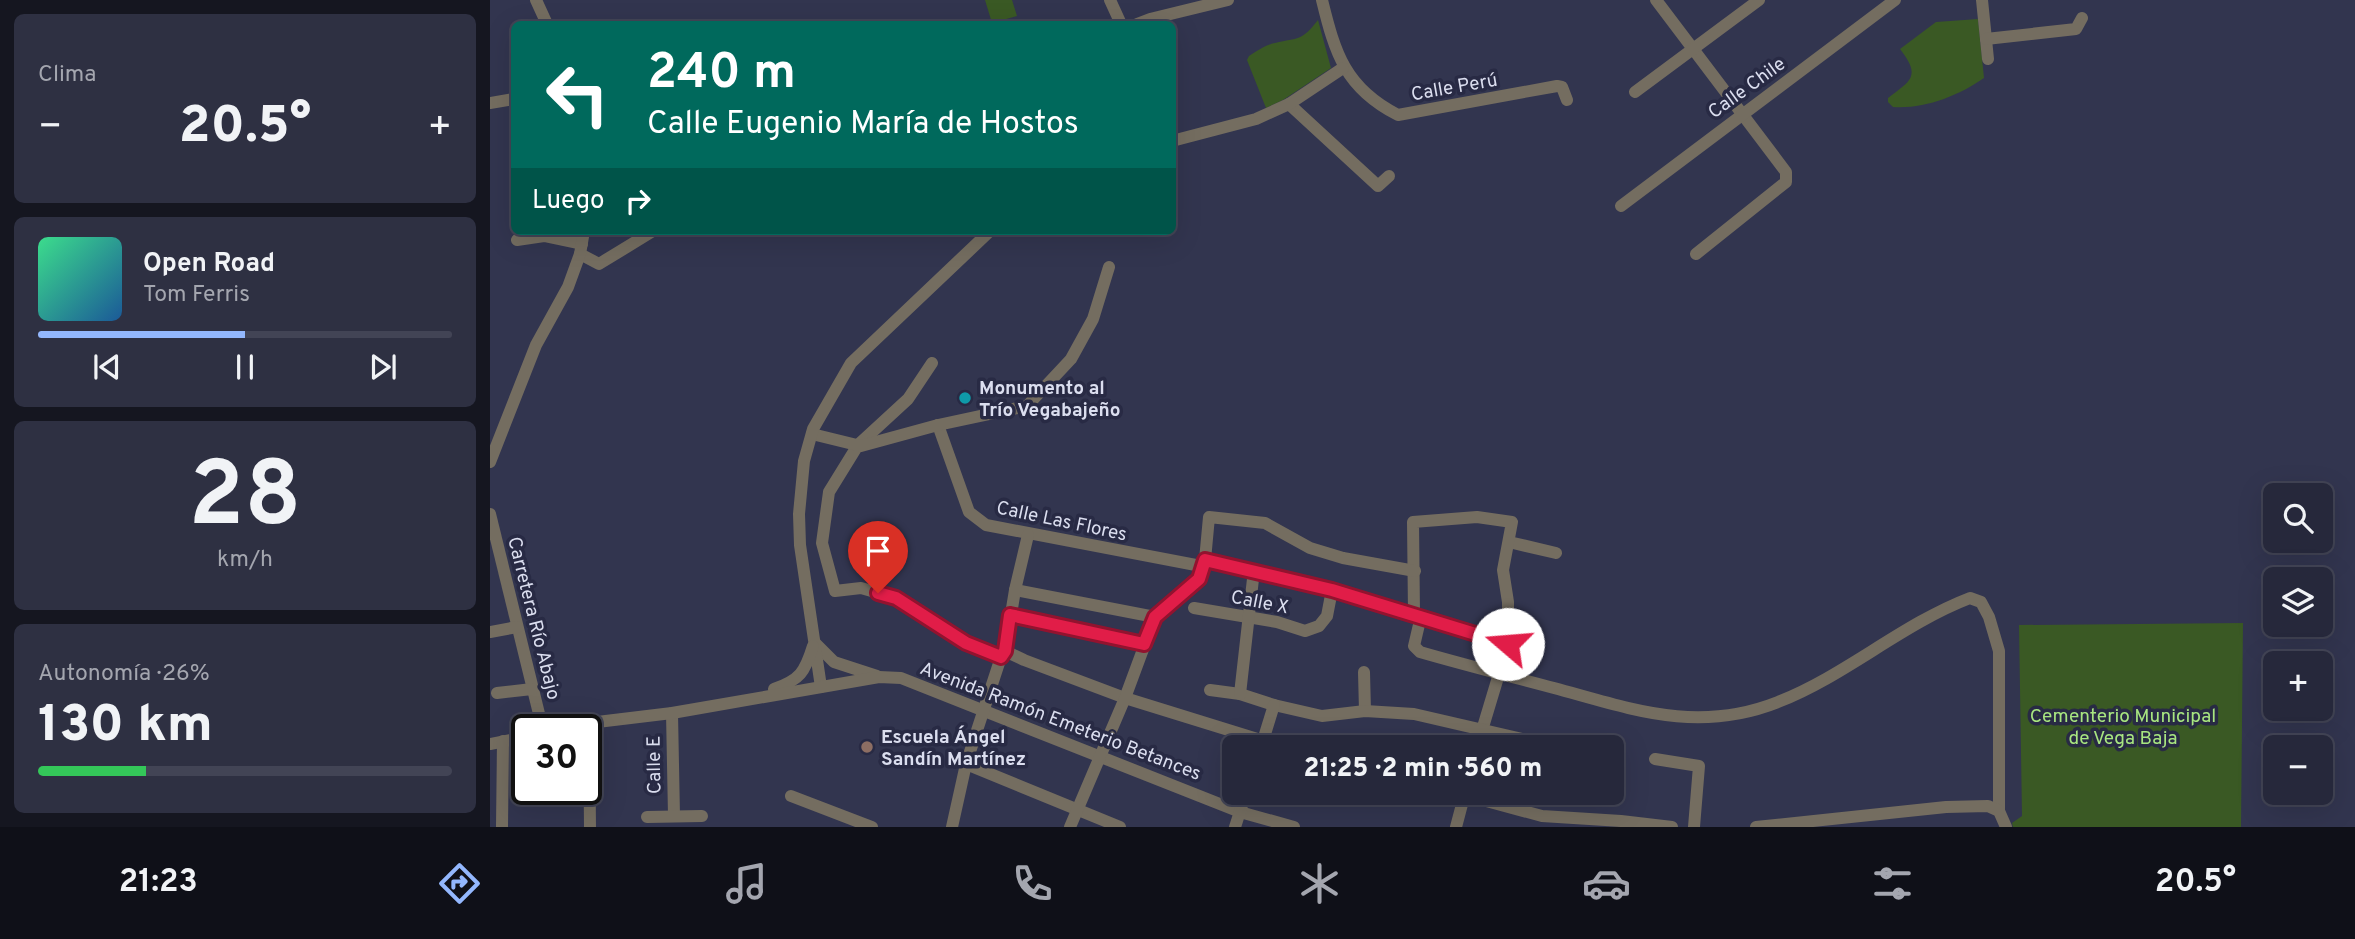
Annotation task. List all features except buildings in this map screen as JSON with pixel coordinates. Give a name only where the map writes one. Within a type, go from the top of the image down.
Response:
[{"type":"street","points":[[536,0],[546,21]]},
{"type":"street","points":[[1110,0],[1120,21]]},
{"type":"street","points":[[1145,21],[1191,4],[1228,0]]},
{"type":"street","name":"Calle Perú","points":[[1322,0],[1333,45],[1343,68],[1383,107],[1398,115],[1557,86],[1562,87],[1567,100]]},
{"type":"street","points":[[1656,0],[1786,172],[1786,182],[1696,254]]},
{"type":"street","points":[[1635,92],[1759,0]]},
{"type":"street","name":"Calle Chile","points":[[1621,205],[1895,0]]},
{"type":"street","points":[[1982,0],[1988,59]]},
{"type":"street","points":[[1986,39],[2076,29],[2082,18]]},
{"type":"street","points":[[1176,140],[1256,119],[1289,104],[1343,68]]},
{"type":"street","points":[[490,103],[511,100]]},
{"type":"street","points":[[1289,104],[1378,186],[1389,176]]},
{"type":"street","points":[[517,240],[540,235]]},
{"type":"street","points":[[548,235],[582,243],[598,264],[646,235]]},
{"type":"street","points":[[821,687],[800,545],[799,514],[804,461],[812,434],[851,363],[985,235]]},
{"type":"street","points":[[490,462],[536,345],[568,287],[582,243]]},
{"type":"street","points":[[812,434],[862,446],[938,425],[1027,406],[1071,359],[1093,319],[1109,267]]},
{"type":"street","points":[[932,363],[908,399],[858,445],[829,492],[822,543],[835,591],[861,588],[896,598],[966,643],[1024,660],[1233,735]]},
{"type":"street","name":"Calle Las Flores","points":[[938,425],[969,512],[986,525],[1254,570],[1418,615],[1508,644]]},
{"type":"street","name":"Carretera Río Abajo","points":[[490,514],[493,546],[539,714]]},
{"type":"street","points":[[1070,827],[1102,756],[1155,617],[1199,579],[1209,517],[1265,523],[1310,548],[1343,558],[1415,571]]},
{"type":"street","points":[[1481,735],[1483,728],[1499,675],[1508,644],[1508,603],[1503,570],[1512,522],[1477,517],[1413,522],[1418,615],[1414,646],[1420,652],[1499,675],[1644,713],[1697,719],[1739,714],[1776,703],[1801,692],[1970,598],[1981,602],[1989,617],[1999,651],[1999,811],[2006,827]]},
{"type":"street","points":[[952,827],[966,764],[1003,654],[1028,534]]},
{"type":"street","points":[[1509,541],[1556,554]]},
{"type":"street","points":[[1240,694],[1254,570]]},
{"type":"street","points":[[1015,590],[1155,617]]},
{"type":"street","name":"Calle X","points":[[1194,608],[1277,622],[1305,631],[1319,626],[1327,616],[1332,590]]},
{"type":"street","points":[[1010,615],[1144,644]]},
{"type":"street","points":[[490,632],[517,627]]},
{"type":"street","points":[[814,642],[834,662],[879,677]]},
{"type":"street","points":[[741,701],[788,684],[802,674],[814,642]]},
{"type":"street","points":[[1364,673],[1365,711]]},
{"type":"street","name":"Avenida Ramón Emeterio Betances","points":[[602,721],[671,713],[879,677],[901,678],[1240,811],[1294,827]]},
{"type":"street","points":[[497,693],[532,689]]},
{"type":"street","points":[[1210,690],[1240,694],[1322,716],[1365,711],[1414,714],[1510,735]]},
{"type":"street","points":[[1265,735],[1274,705]]},
{"type":"street","name":"Calle E","points":[[671,713],[674,816]]},
{"type":"street","points":[[496,743],[502,827]]},
{"type":"street","points":[[1655,759],[1699,766],[1694,827]]},
{"type":"street","points":[[966,764],[1120,827]]},
{"type":"street","points":[[791,796],[872,827]]},
{"type":"street","points":[[590,805],[590,827]]},
{"type":"street","points":[[1235,827],[1242,805]]},
{"type":"street","points":[[1456,827],[1460,805]]},
{"type":"street","points":[[1495,805],[1543,821],[1672,827]]},
{"type":"street","points":[[1756,827],[1849,823],[1946,807],[1988,806],[1999,811]]},
{"type":"street","points":[[647,817],[702,816]]},
{"type":"green space","points":[[985,0],[1012,0],[1017,16],[991,21]]},
{"type":"green space","points":[[1978,19],[1984,78],[1952,96],[1917,106],[1893,107],[1888,102],[1888,98],[1907,82],[1912,72],[1900,49],[1936,22]]},
{"type":"green space","points":[[1318,20],[1331,68],[1266,108],[1247,60],[1249,56],[1268,45],[1303,35]]},
{"type":"green space","name":"Cementerio Municipal de Vega Baja","points":[[2243,623],[2241,827],[2013,827],[2012,823],[2022,816],[2019,625]]},
{"type":"place","name":"Monumento al Trío Vegabajeño","points":[[965,398]]},
{"type":"place","name":"Escuela Ángel Sandín Martínez","points":[[867,747]]},
{"type":"route","points":[[878,593],[896,598],[966,643],[1001,657],[1005,651],[1010,615],[1144,644],[1155,617],[1199,579],[1205,560],[1332,590],[1508,644]]}]
